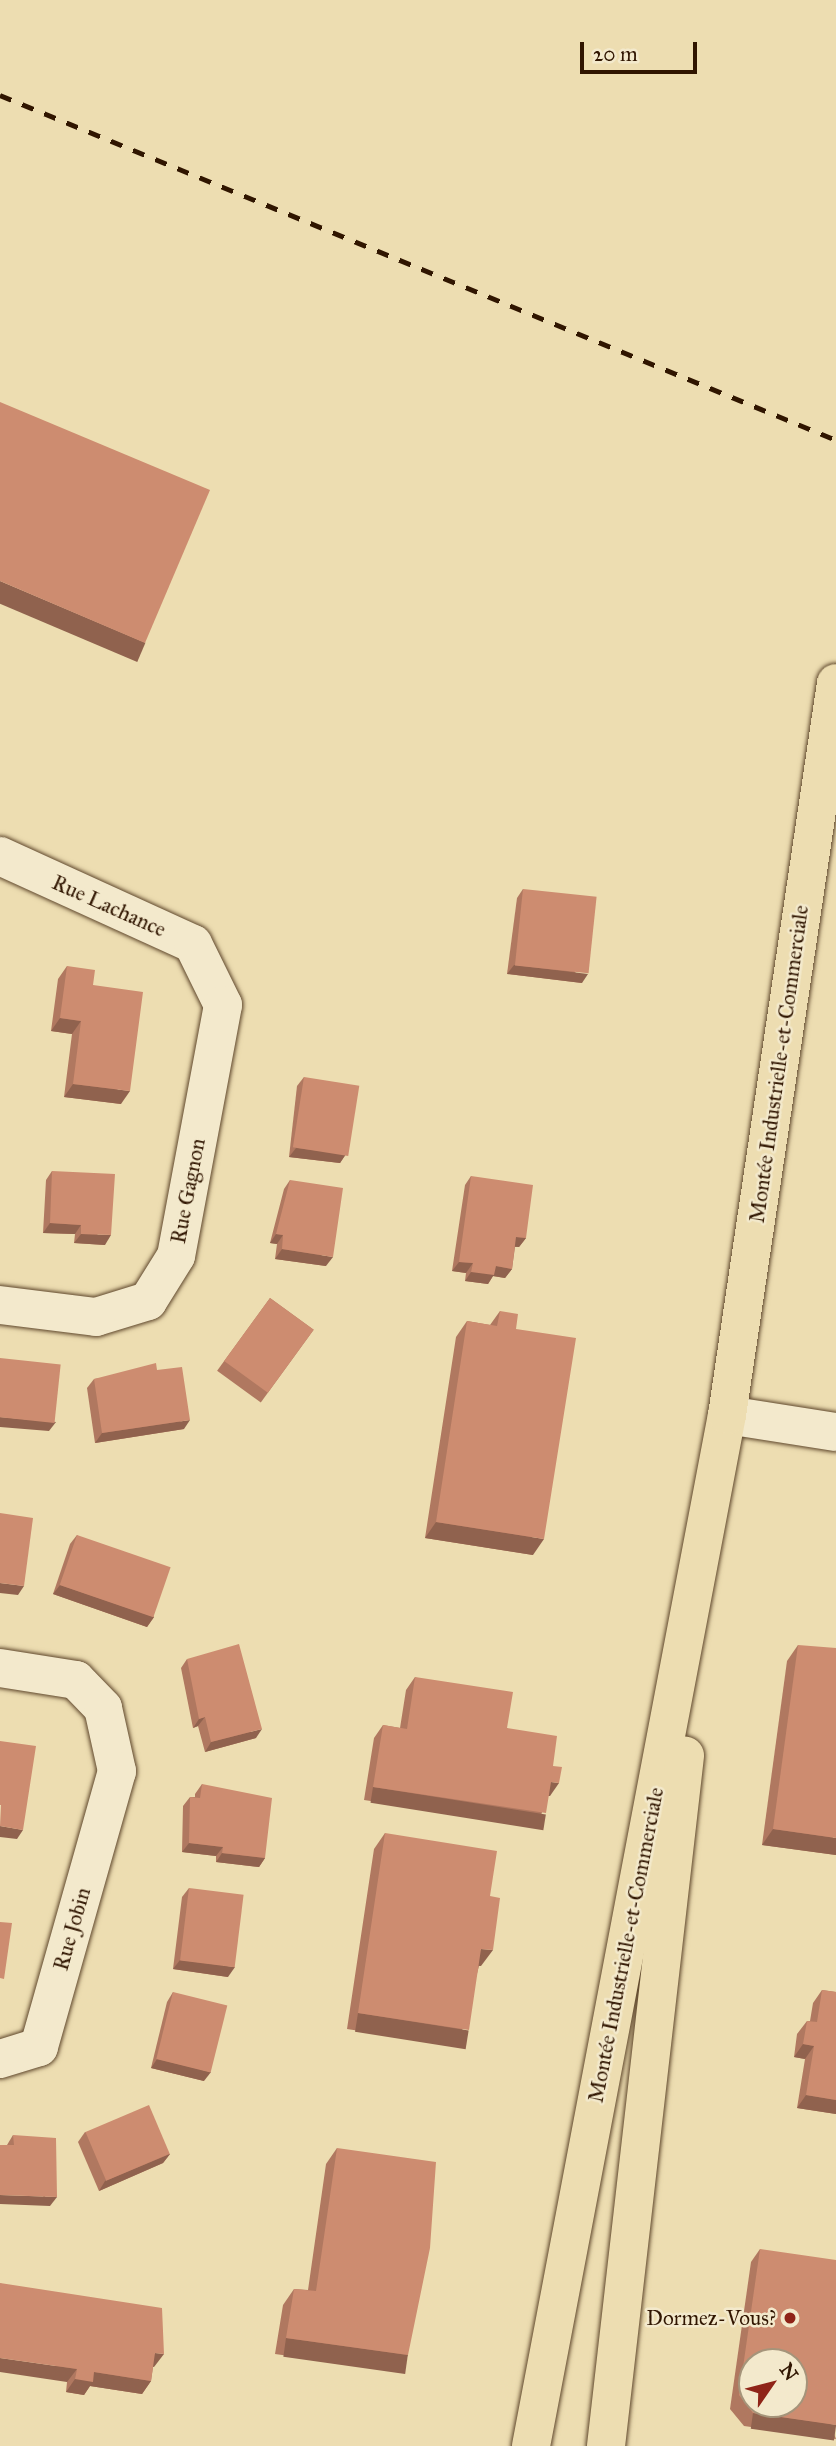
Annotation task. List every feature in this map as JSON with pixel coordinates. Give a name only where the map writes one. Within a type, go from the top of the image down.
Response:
[{"type":"main road","name":"Montée Industrielle-et-Commerciale","points":[[606,2446],[724,1430],[836,683]]},
{"type":"main road","name":"Montée Industrielle-et-Commerciale","points":[[531,2446],[724,1430]]},
{"type":"street","name":"Rue Lachance","points":[[0,856],[192,944],[209,967]]},
{"type":"street","name":"Rue Gagnon","points":[[0,1305],[96,1317],[148,1301],[176,1256],[223,1005],[209,967]]},
{"type":"street","points":[[724,1430],[836,1432]]},
{"type":"street","name":"Rue Jobin","points":[[0,1668],[76,1680],[103,1708],[117,1771],[39,2048],[0,2059]]},
{"type":"building","points":[[0,402],[210,490],[145,643],[0,581]]},
{"type":"building","points":[[523,889],[597,897],[589,973],[515,966]]},
{"type":"building","points":[[67,966],[95,970],[93,985],[143,992],[130,1091],[73,1084],[81,1021],[60,1018]]},
{"type":"building","points":[[304,1077],[359,1086],[348,1156],[293,1147]]},
{"type":"building","points":[[52,1171],[115,1174],[111,1235],[81,1234],[81,1225],[50,1223]]},
{"type":"building","points":[[471,1176],[533,1185],[526,1238],[516,1237],[512,1269],[496,1266],[494,1275],[471,1272],[473,1263],[459,1262]]},
{"type":"building","points":[[290,1180],[343,1188],[333,1257],[282,1249],[283,1235],[276,1234]]},
{"type":"building","points":[[270,1298],[314,1330],[268,1393],[224,1361]]},
{"type":"building","points":[[500,1311],[518,1314],[516,1329],[576,1338],[544,1539],[436,1522],[467,1321],[497,1326]]},
{"type":"building","points":[[0,1358],[61,1364],[54,1423],[0,1417]]},
{"type":"building","points":[[156,1363],[157,1370],[182,1367],[190,1420],[102,1433],[94,1379]]},
{"type":"building","points":[[0,1513],[33,1518],[24,1586],[0,1583]]},
{"type":"building","points":[[77,1535],[171,1567],[153,1617],[60,1585]]},
{"type":"building","points":[[239,1644],[262,1729],[211,1742],[205,1717],[199,1719],[187,1659]]},
{"type":"building","points":[[798,1645],[836,1648],[836,1838],[773,1829]]},
{"type":"building","points":[[415,1677],[513,1692],[507,1728],[557,1736],[553,1766],[562,1767],[559,1783],[551,1782],[546,1813],[373,1787],[383,1725],[407,1729]]},
{"type":"building","points":[[0,1741],[36,1746],[23,1830],[0,1826]]},
{"type":"building","points":[[202,1784],[272,1798],[265,1858],[222,1853],[223,1847],[189,1843],[190,1797],[200,1798]]},
{"type":"building","points":[[385,1833],[497,1851],[490,1896],[500,1898],[493,1950],[481,1949],[469,2030],[358,2013]]},
{"type":"building","points":[[189,1888],[244,1895],[235,1967],[180,1960]]},
{"type":"building","points":[[0,1922],[12,1923],[4,1979],[0,1978]]},
{"type":"building","points":[[822,1990],[836,1992],[836,2100],[806,2095],[814,2046],[803,2044],[807,2021],[817,2022]]},
{"type":"building","points":[[173,1992],[227,2006],[211,2072],[156,2059]]},
{"type":"building","points":[[149,2105],[170,2154],[106,2181],[85,2132]]},
{"type":"building","points":[[13,2135],[56,2138],[57,2197],[0,2195],[0,2145],[14,2145]]},
{"type":"building","points":[[337,2148],[436,2162],[430,2248],[408,2355],[286,2338],[294,2289],[316,2291]]},
{"type":"building","name":"Dormez-Vous?","points":[[760,2249],[836,2260],[836,2425],[788,2418],[808,2418],[808,2348],[746,2348]]},
{"type":"building","points":[[0,2283],[162,2308],[164,2354],[155,2353],[151,2381],[94,2372],[93,2382],[75,2379],[77,2369],[0,2358]]},
{"type":"railway","points":[[0,95],[836,440]]},
{"type":"place","name":"Dormez-Vous?","points":[[790,2318]]}]
